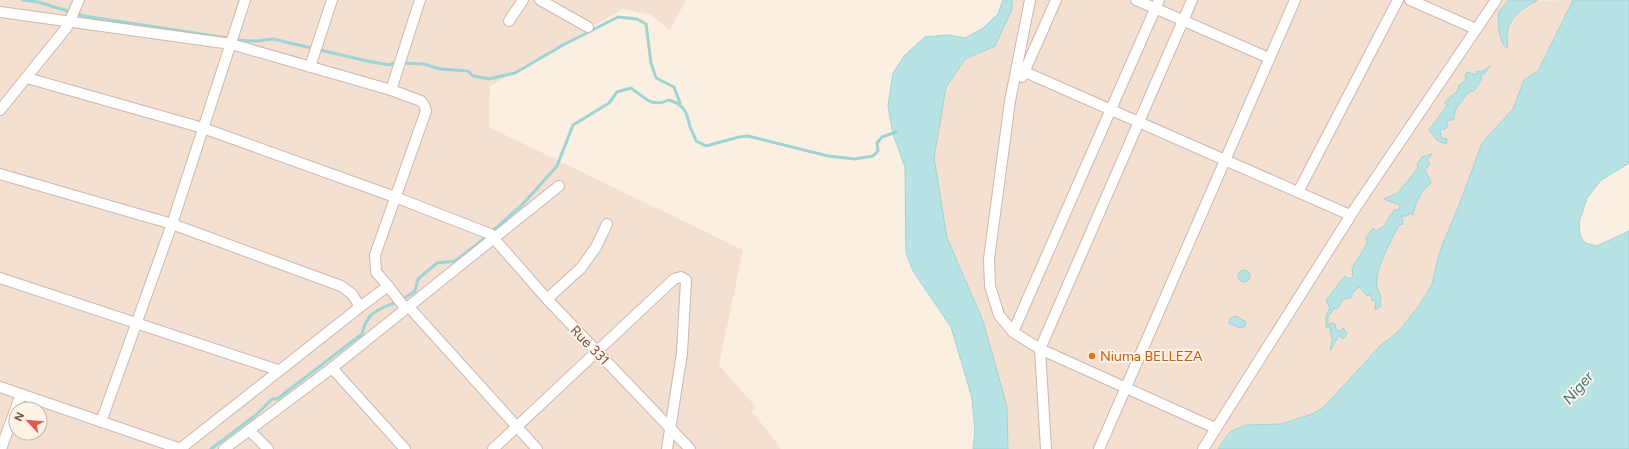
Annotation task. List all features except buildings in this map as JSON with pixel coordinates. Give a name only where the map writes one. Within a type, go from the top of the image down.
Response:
[{"type":"street","points":[[101,422],[172,224],[245,0]]},
{"type":"street","points":[[310,67],[332,0]]},
{"type":"street","points":[[391,90],[420,0]]},
{"type":"street","points":[[509,21],[523,0]]},
{"type":"street","points":[[540,0],[588,27]]},
{"type":"street","points":[[1030,0],[1009,108],[989,259],[990,286],[999,315],[1013,332],[1040,349],[1215,428]]},
{"type":"street","points":[[1009,108],[1056,0]]},
{"type":"street","points":[[1136,0],[1157,4],[1183,21],[1269,58]]},
{"type":"street","points":[[1046,449],[1040,349],[1192,0]]},
{"type":"street","points":[[1099,449],[1127,388],[1224,160],[1295,0]]},
{"type":"street","points":[[1298,192],[1398,0]]},
{"type":"street","points":[[1410,0],[1476,29]]},
{"type":"street","points":[[1203,449],[1350,215],[1496,0]]},
{"type":"street","points":[[1013,332],[1157,4]]},
{"type":"street","points":[[0,12],[75,12],[231,44],[391,90],[421,101],[426,111],[375,255],[376,272],[537,449]]},
{"type":"street","points":[[0,110],[27,78],[75,12]]},
{"type":"street","points":[[1025,72],[1350,215]]},
{"type":"street","points":[[27,78],[203,128],[396,197],[478,229],[492,236]]},
{"type":"street","points":[[0,174],[172,224],[342,286],[352,294],[360,307]]},
{"type":"street","points":[[224,449],[332,368],[492,236],[559,186]]},
{"type":"street","points":[[547,299],[581,268],[596,247],[607,224]]},
{"type":"street","name":"Rue 331","points":[[492,236],[596,353],[690,449]]},
{"type":"street","points":[[493,449],[674,279],[681,277],[686,280],[682,353],[667,449]]},
{"type":"street","points":[[0,278],[278,370]]},
{"type":"street","points":[[0,387],[181,449],[278,370],[388,286]]},
{"type":"street","points":[[332,368],[405,449]]},
{"type":"street","points":[[1,449],[21,394]]},
{"type":"street","points":[[249,430],[268,449]]},
{"type":"shaded area","points":[[0,0],[686,0],[670,30],[651,15],[623,9],[490,86],[489,127],[743,250],[719,365],[756,407],[752,411],[781,449],[0,449]]},
{"type":"shaded area","points":[[1012,0],[1509,0],[1499,11],[1498,21],[1502,39],[1508,40],[1508,27],[1510,22],[1535,1],[1573,0],[1538,71],[1524,80],[1513,109],[1482,143],[1440,251],[1432,284],[1419,306],[1397,333],[1382,344],[1324,407],[1312,414],[1282,424],[1246,425],[1230,432],[1218,449],[1008,449],[1007,407],[983,321],[947,238],[934,158],[946,87],[965,59],[995,46],[1012,9]]},
{"type":"water","points":[[1003,0],[1012,0],[1012,9],[995,46],[965,59],[946,87],[934,158],[947,238],[983,321],[1007,407],[1008,449],[973,449],[975,432],[972,398],[951,327],[913,271],[906,253],[905,167],[893,134],[888,106],[893,73],[905,55],[925,37],[948,35],[965,38],[982,29],[998,14]]},
{"type":"water","points":[[1509,0],[1538,0],[1525,8],[1512,20],[1507,31],[1507,48],[1500,37],[1498,17],[1501,9]]},
{"type":"water","name":"Niger","points":[[1573,0],[1629,0],[1629,163],[1600,181],[1587,198],[1579,222],[1580,235],[1585,243],[1597,246],[1629,231],[1629,449],[1218,449],[1230,432],[1246,425],[1282,424],[1312,414],[1324,407],[1382,344],[1397,333],[1419,306],[1432,284],[1440,251],[1482,143],[1513,109],[1524,80],[1538,71]]},
{"type":"water","points":[[1490,66],[1485,73],[1480,75],[1482,78],[1474,91],[1470,91],[1459,104],[1455,112],[1454,119],[1447,121],[1447,128],[1440,130],[1441,138],[1447,139],[1446,144],[1438,141],[1429,130],[1447,106],[1445,102],[1458,90],[1459,85],[1466,80],[1465,75],[1467,72],[1476,75],[1477,71],[1481,72]]},
{"type":"water","points":[[1432,154],[1427,160],[1430,163],[1425,170],[1431,182],[1420,195],[1413,215],[1410,213],[1407,216],[1401,216],[1403,219],[1403,224],[1399,225],[1386,250],[1378,271],[1377,289],[1381,296],[1380,307],[1375,310],[1376,300],[1372,301],[1371,294],[1367,296],[1359,287],[1352,293],[1352,297],[1342,300],[1339,307],[1335,309],[1333,308],[1328,316],[1328,325],[1333,323],[1336,325],[1335,328],[1340,332],[1343,328],[1347,334],[1343,339],[1339,335],[1330,351],[1332,340],[1330,327],[1326,327],[1326,316],[1330,308],[1326,300],[1345,276],[1349,279],[1353,277],[1352,268],[1367,244],[1366,238],[1373,228],[1376,231],[1383,227],[1394,210],[1399,210],[1400,205],[1384,199],[1398,193],[1418,168],[1417,164],[1422,157]]},
{"type":"water","points":[[1242,270],[1246,270],[1250,276],[1246,282],[1242,282],[1238,278],[1238,274]]},
{"type":"water","points":[[1236,316],[1246,322],[1245,326],[1240,328],[1229,323],[1230,318]]},
{"type":"waterway","points":[[22,0],[38,2],[84,16],[227,38]]},
{"type":"waterway","points":[[402,63],[424,64],[440,69],[468,71],[473,76],[489,79],[515,73],[563,45],[618,17],[637,19],[646,24],[651,63],[656,78],[674,87],[680,103]]},
{"type":"waterway","points":[[234,40],[257,41],[273,39],[367,61],[390,65],[397,62]]},
{"type":"waterway","points":[[402,300],[415,291],[418,279],[437,263],[455,261],[480,242],[522,205],[557,166],[573,125],[609,103],[617,92],[631,88],[649,101],[658,103],[669,100],[679,104],[688,118],[696,141],[706,146],[748,136],[828,156],[855,159],[873,156],[878,151],[877,143],[882,137],[896,132]]},
{"type":"waterway","points":[[211,449],[257,414],[272,399],[277,399],[362,334],[370,316],[378,310],[397,302]]},
{"type":"place","name":"Niuma BELLEZA","points":[[1092,356]]}]
